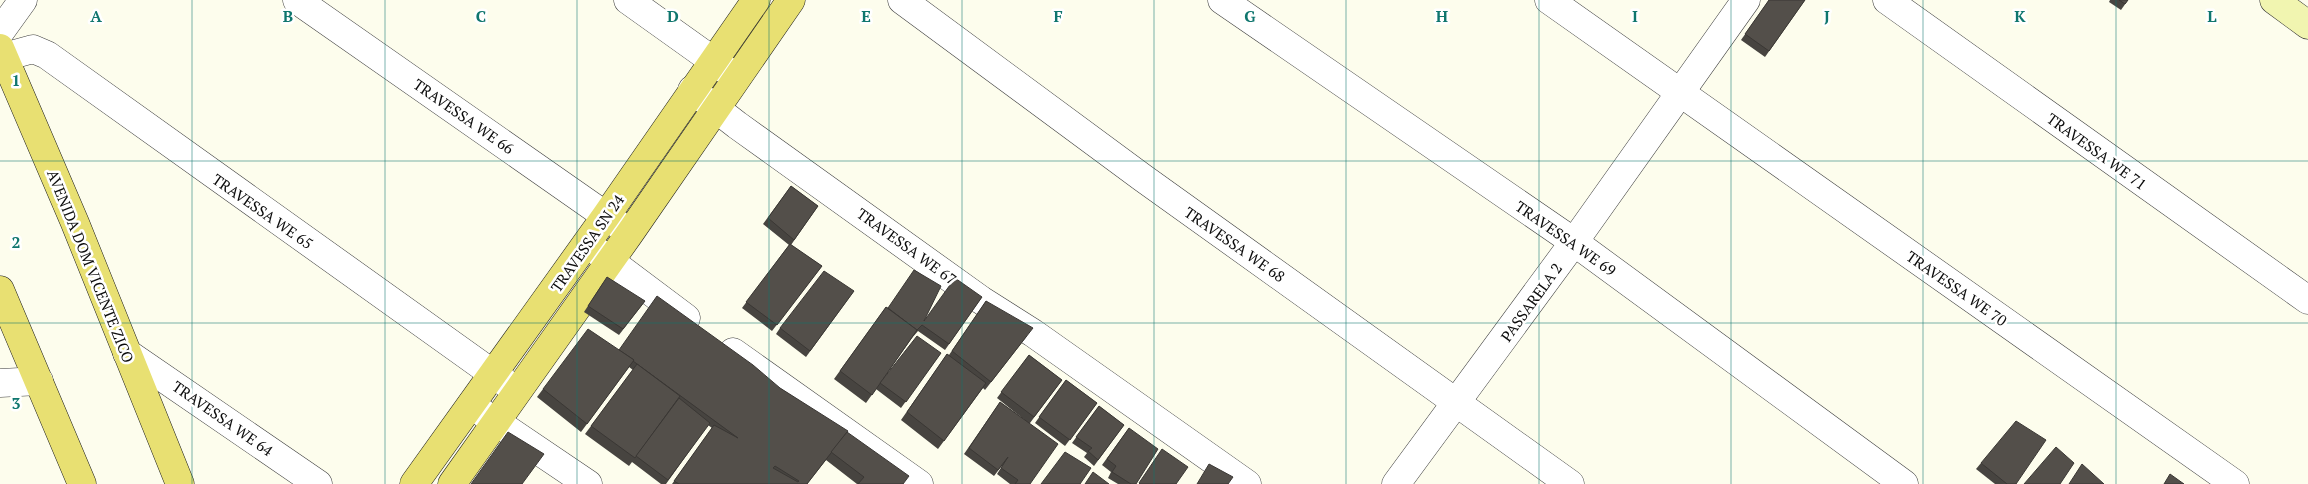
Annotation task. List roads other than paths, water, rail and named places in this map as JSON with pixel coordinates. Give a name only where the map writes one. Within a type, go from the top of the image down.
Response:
[{"type":"main road","name":"TRAVESSA SN 24","points":[[414,484],[606,216],[756,0]]},
{"type":"main road","name":"TRAVESSA SN 24","points":[[452,484],[630,233],[791,0]]},
{"type":"main road","points":[[2274,0],[2308,26]]},
{"type":"main road","name":"AVENIDA DOM VICENTE ZICO","points":[[1,46],[180,484]]},
{"type":"main road","points":[[0,290],[82,484]]},
{"type":"street","points":[[1,46],[23,0]]},
{"type":"street","name":"TRAVESSA WE 66","points":[[297,0],[630,233]]},
{"type":"street","points":[[628,0],[736,78]]},
{"type":"street","name":"TRAVESSA WE 68","points":[[902,0],[1135,172],[1570,484]]},
{"type":"street","name":"TRAVESSA WE 69","points":[[1222,0],[1574,242],[1904,484]]},
{"type":"street","points":[[1550,0],[1680,93]]},
{"type":"street","name":"PASSARELA 2","points":[[1396,484],[1574,242],[1746,0]]},
{"type":"street","name":"TRAVESSA WE 71","points":[[1887,0],[2308,300]]},
{"type":"street","name":"TRAVESSA WE 65","points":[[1,46],[33,49],[47,55],[517,391]]},
{"type":"street","name":"TRAVESSA WE 67","points":[[692,90],[981,300],[1041,339],[1247,484]]},
{"type":"street","name":"TRAVESSA WE 70","points":[[1680,93],[2235,484]]},
{"type":"street","points":[[586,244],[919,484]]},
{"type":"street","name":"TRAVESSA WE 64","points":[[128,353],[318,484]]},
{"type":"street","points":[[0,383],[39,381]]},
{"type":"street","points":[[471,405],[588,484]]}]
